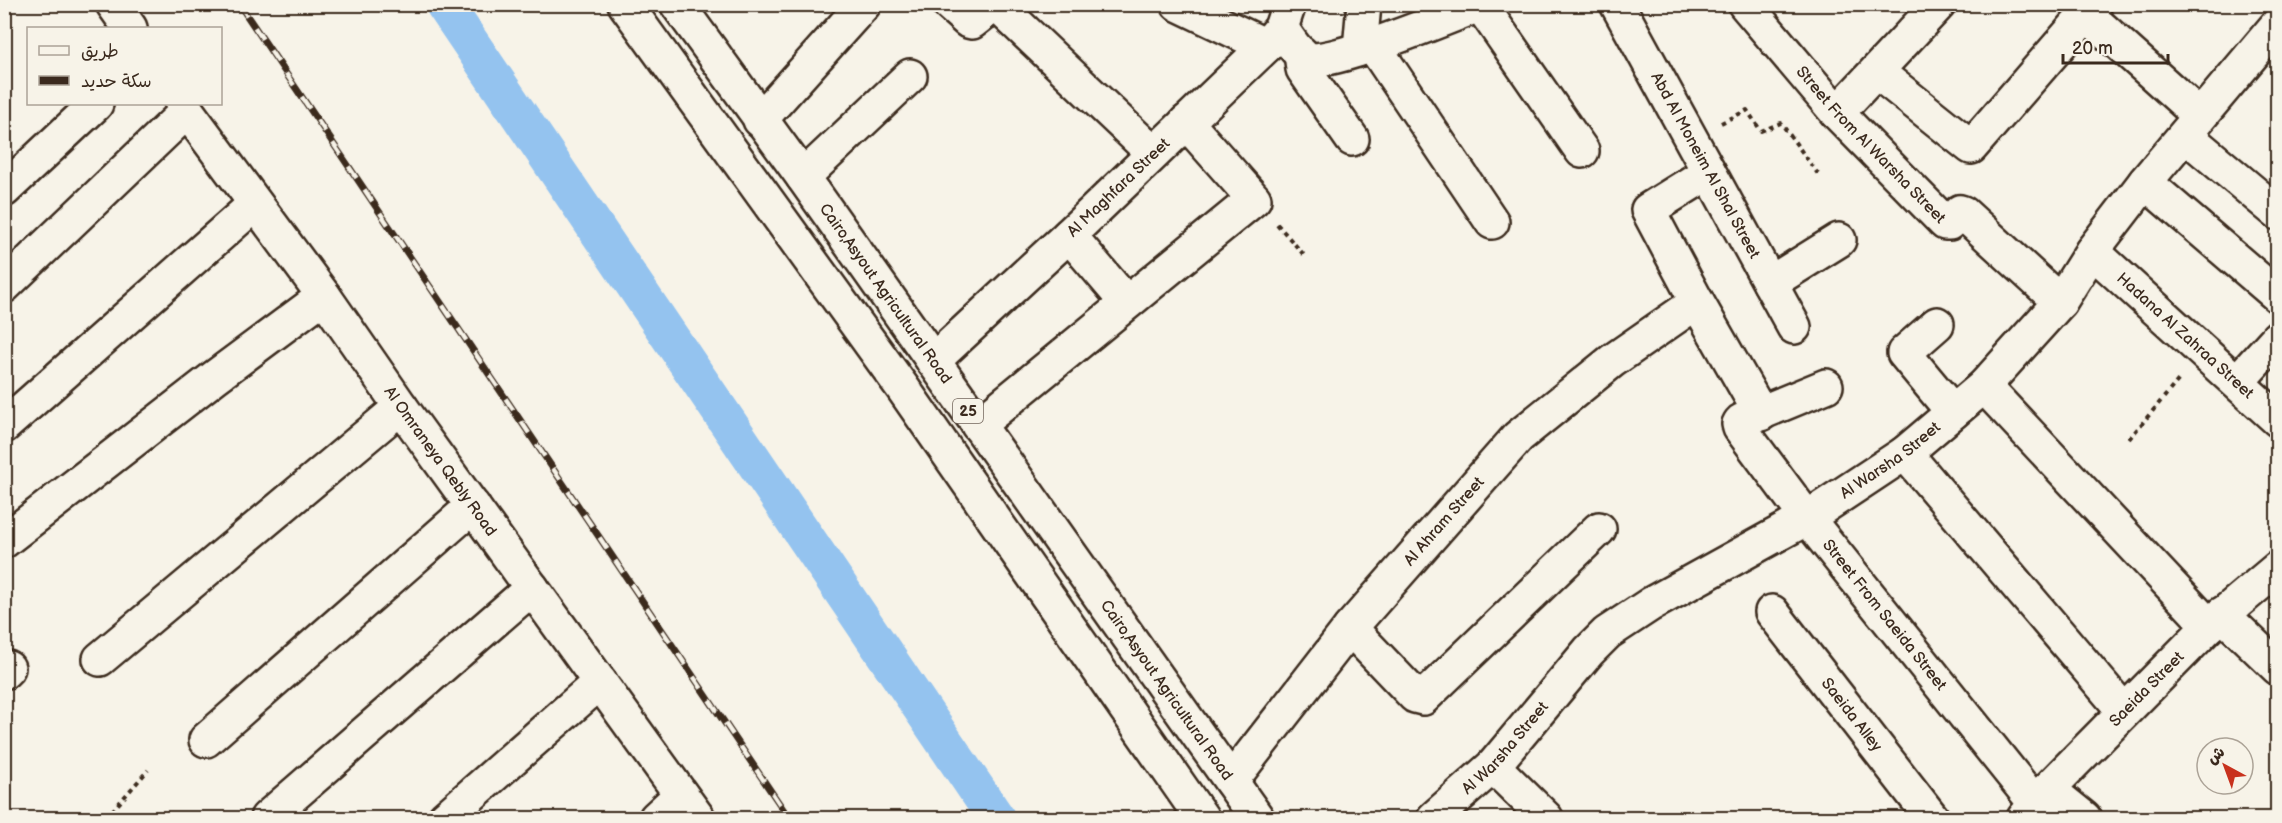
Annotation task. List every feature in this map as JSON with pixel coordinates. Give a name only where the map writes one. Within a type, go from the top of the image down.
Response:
[{"type":"main road","points":[[113,4],[129,27]]},
{"type":"main road","name":"25","points":[[625,4],[902,387],[1202,819]]},
{"type":"main road","name":"Cairo,Asyout Agricultural Road","points":[[677,4],[803,177],[1257,819]]},
{"type":"main road","points":[[760,120],[864,4]]},
{"type":"main road","points":[[1178,4],[1284,33],[1311,60],[1366,47],[1480,5],[1582,151]]},
{"type":"main road","points":[[1364,4],[1366,47],[1492,222]]},
{"type":"main road","name":"Abd Al Moneim Al Shal Street","points":[[1617,4],[1794,327]]},
{"type":"main road","points":[[1837,113],[1939,4]]},
{"type":"main road","name":"Street From Al Warsha Street","points":[[1750,6],[1837,113],[1945,223],[1948,224],[1960,212],[1963,213],[2060,302]]},
{"type":"main road","points":[[978,9],[1153,153]]},
{"type":"main road","points":[[1877,72],[1971,147],[2091,9],[2192,125],[2277,213]]},
{"type":"main road","name":"Al Warsha Street","points":[[1434,819],[1493,766],[1589,651],[1607,633],[1628,617],[1807,518],[1905,453],[1984,386],[2060,302],[2092,251],[2145,182],[2275,31]]},
{"type":"main road","points":[[1284,33],[1306,74],[1352,139]]},
{"type":"main road","name":"Al Maghfara Street","points":[[933,361],[1186,122],[1284,33]]},
{"type":"main road","points":[[803,177],[910,76]]},
{"type":"main road","points":[[4,190],[95,105]]},
{"type":"main road","points":[[4,286],[185,107]]},
{"type":"main road","name":"Al Omraneya Qebly Road","points":[[185,107],[324,296],[401,407],[690,807]]},
{"type":"main road","points":[[978,425],[1254,199],[1186,122]]},
{"type":"main road","name":"Street From Saeida Street","points":[[1709,172],[1648,210],[1697,302],[1750,419],[1807,518],[2036,803],[2084,819]]},
{"type":"main road","points":[[2145,182],[2277,296]]},
{"type":"main road","points":[[4,426],[255,204]]},
{"type":"main road","points":[[1068,235],[1126,302]]},
{"type":"main road","points":[[1770,283],[1839,240]]},
{"type":"main road","name":"Hadana Al Zahraa Street","points":[[2092,251],[2277,420]]},
{"type":"main road","points":[[4,541],[215,377],[324,296]]},
{"type":"main road","name":"Al Ahram Street","points":[[1231,781],[1350,628],[1518,437],[1612,361],[1697,302]]},
{"type":"main road","points":[[1937,324],[1904,353],[1953,412]]},
{"type":"main road","points":[[2237,382],[2277,337]]},
{"type":"main road","points":[[1750,419],[1827,386]]},
{"type":"main road","points":[[1984,386],[2216,620],[2277,668]]},
{"type":"main road","points":[[100,659],[401,407]]},
{"type":"main road","points":[[1905,453],[2124,711]]},
{"type":"main road","points":[[206,740],[472,506]]},
{"type":"main road","points":[[1350,628],[1415,696],[1423,698],[1599,529]]},
{"type":"main road","name":"Saeida Street","points":[[2036,803],[2216,620],[2277,568]]},
{"type":"main road","points":[[267,819],[532,588]]},
{"type":"main road","name":"Saeida Alley","points":[[1772,612],[1932,819]]},
{"type":"main road","points":[[445,819],[600,682]]},
{"type":"main road","points":[[1493,766],[1546,819]]},
{"type":"main road","points":[[656,819],[690,807]]},
{"type":"path","points":[[1691,139],[1748,110],[1761,131],[1781,123],[1818,174]]},
{"type":"path","points":[[1254,199],[1304,255]]},
{"type":"path","points":[[2129,439],[2202,351]]},
{"type":"path","points":[[106,819],[148,770]]},
{"type":"waterway","points":[[444,4],[996,818]]},
{"type":"railway","points":[[239,4],[789,818]]}]
